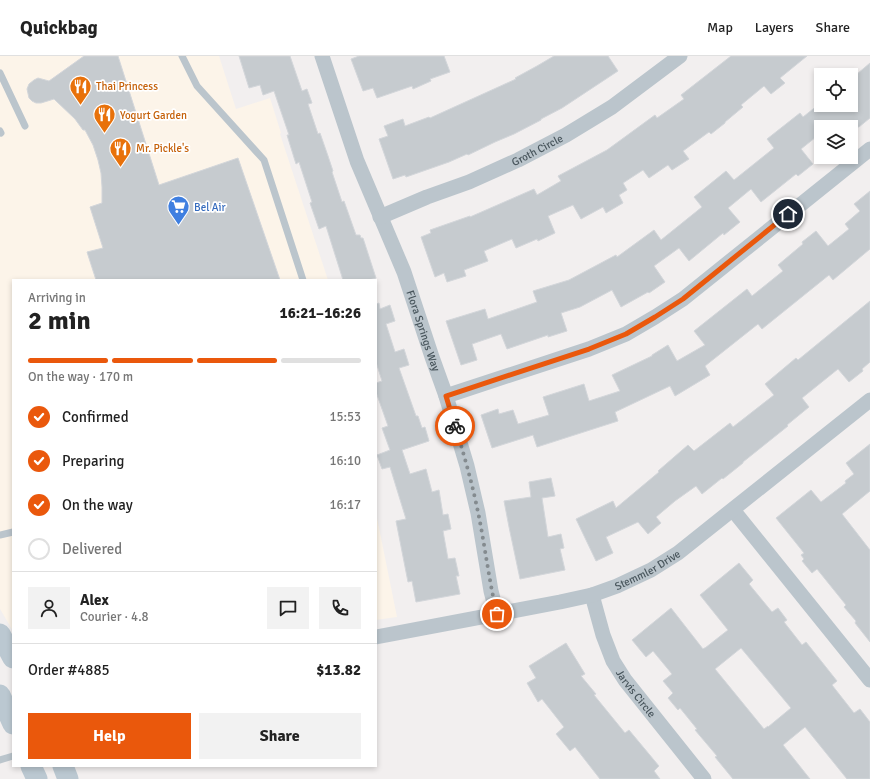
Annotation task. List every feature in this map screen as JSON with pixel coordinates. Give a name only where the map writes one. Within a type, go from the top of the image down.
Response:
[{"type":"main road","points":[[0,634],[12,656]]},
{"type":"main road","points":[[0,694],[12,722]]},
{"type":"main road","points":[[32,767],[37,779]]},
{"type":"main road","points":[[63,767],[68,779]]},
{"type":"street","name":"Flora Springs Way","points":[[322,56],[357,161],[404,272],[446,396],[467,466],[478,513],[491,591],[497,614]]},
{"type":"street","name":"Groth Circle","points":[[380,217],[427,197],[469,182],[518,160],[566,135],[612,107],[680,56]]},
{"type":"street","points":[[446,396],[589,349],[626,334],[683,299],[870,149]]},
{"type":"street","name":"Stemmler Drive","points":[[377,638],[592,595],[617,586],[651,570],[678,553],[870,400]]},
{"type":"street","points":[[733,510],[870,680]]},
{"type":"street","name":"Jarvis Circle","points":[[592,595],[603,635],[613,661],[625,680],[704,779]]},
{"type":"lane","points":[[182,56],[197,86],[264,160],[303,279]]},
{"type":"lane","points":[[0,73],[25,126]]},
{"type":"lane","points":[[0,535],[12,532]]},
{"type":"lane","points":[[0,760],[12,756]]},
{"type":"shaded area","points":[[0,56],[219,56],[236,109],[270,98],[281,133],[280,134],[328,279],[12,279],[12,629],[0,609]]},
{"type":"shaded area","points":[[377,518],[397,617],[377,620]]},
{"type":"building","name":"Bel Air","points":[[84,56],[118,56],[159,185],[238,158],[280,279],[96,279],[87,252],[103,248],[90,207],[102,203],[101,173],[98,160],[93,145],[85,130],[83,130],[75,119],[54,99],[36,103],[29,98],[27,89],[29,84],[38,78],[49,81]]},
{"type":"building","points":[[239,56],[290,56],[302,91],[307,89],[312,103],[308,104],[318,134],[320,133],[328,156],[342,202],[344,201],[356,235],[360,235],[361,238],[363,238],[376,278],[343,279],[326,226],[319,229],[299,162],[296,164],[287,135],[289,135],[274,91],[263,95],[260,85],[249,88]]},
{"type":"building","points":[[359,56],[444,56],[450,72],[430,79],[431,81],[413,89],[412,86],[377,98],[373,88],[363,91],[351,59]]},
{"type":"building","points":[[554,56],[608,56],[618,71],[562,108],[514,134],[468,155],[467,154],[406,177],[405,175],[393,179],[379,139],[388,136],[384,126],[403,119],[405,126],[429,117],[430,118],[516,79],[515,78]]},
{"type":"building","points":[[731,56],[807,56],[780,78],[785,83],[771,94],[764,86],[741,105],[743,107],[725,123],[711,134],[709,132],[683,151],[689,159],[672,170],[668,165],[649,178],[643,170],[623,183],[627,190],[619,195],[623,203],[606,213],[603,207],[581,219],[573,205],[548,216],[555,233],[538,241],[537,239],[516,248],[512,239],[484,251],[488,261],[464,270],[466,276],[447,282],[444,273],[435,277],[421,237],[431,233],[430,230],[470,217],[534,189],[537,195],[561,181],[558,176],[607,150],[655,115],[657,118],[684,99],[681,95]]},
{"type":"building","points":[[870,63],[870,118],[859,127],[858,120],[814,120],[814,139],[801,149],[813,164],[798,176],[796,174],[761,202],[751,189],[728,208],[740,222],[724,235],[723,233],[689,261],[679,248],[654,266],[665,282],[649,293],[648,292],[621,307],[612,290],[580,307],[561,313],[567,331],[548,337],[548,335],[507,349],[501,334],[472,344],[477,360],[461,365],[446,321],[485,309],[488,319],[537,302],[533,291],[569,280],[616,255],[617,257],[654,230],[661,240],[702,207],[694,197],[726,171],[734,180],[774,148],[767,139],[800,113],[803,117],[814,108],[814,112],[858,112],[858,73]]},
{"type":"building","points":[[870,191],[870,249],[833,280],[829,275],[762,329],[758,324],[705,366],[710,375],[675,396],[670,386],[615,412],[618,421],[537,447],[533,435],[492,448],[481,415],[498,409],[499,414],[513,410],[518,424],[549,415],[543,397],[584,384],[589,401],[620,391],[612,375],[652,356],[668,345],[677,361],[705,345],[694,331],[747,289],[752,296],[783,271],[778,265],[816,231],[828,246],[849,229],[845,224],[860,211],[854,204]]},
{"type":"building","points":[[870,301],[870,362],[862,369],[863,371],[849,382],[838,369],[802,398],[809,407],[723,479],[722,478],[702,494],[696,486],[675,501],[656,517],[661,523],[648,534],[638,522],[606,537],[613,553],[596,561],[576,519],[613,501],[616,508],[659,472],[658,471],[688,445],[694,451],[730,423],[733,427],[774,395],[765,384],[796,358],[798,360]]},
{"type":"building","points":[[379,303],[380,309],[390,305],[395,321],[386,324],[395,352],[404,349],[409,365],[399,368],[416,416],[418,416],[422,428],[425,427],[429,441],[402,450],[410,474],[426,469],[432,492],[439,490],[443,515],[448,514],[451,529],[443,531],[448,559],[455,558],[459,576],[456,576],[460,594],[416,602],[412,581],[408,582],[396,521],[406,519],[390,467],[382,469],[377,455],[390,450],[382,428],[388,426],[377,395],[377,383],[382,381],[377,365],[377,304]]},
{"type":"building","points":[[870,444],[870,491],[842,514],[870,550],[870,642],[855,623],[856,621],[844,607],[846,605],[817,569],[812,573],[802,561],[804,559],[801,555],[804,553],[776,518],[811,490],[821,502],[846,483],[845,481],[854,474],[846,463]]},
{"type":"building","points":[[551,478],[555,496],[542,498],[548,537],[561,534],[564,548],[560,549],[565,570],[520,579],[504,501],[531,497],[529,482]]},
{"type":"building","points":[[739,563],[753,580],[749,584],[772,612],[778,608],[787,620],[784,622],[802,645],[806,642],[837,681],[832,685],[854,713],[860,709],[870,722],[870,779],[847,779],[805,727],[783,745],[810,779],[733,779],[715,757],[717,756],[695,730],[697,729],[680,708],[678,710],[668,698],[673,693],[663,681],[672,674],[653,651],[646,657],[632,640],[671,608],[703,649],[705,648],[728,630],[700,595]],"holes":[[[741,648],[791,708],[764,729],[715,669]]]},
{"type":"building","points":[[566,643],[585,674],[581,676],[596,694],[594,695],[625,733],[629,730],[659,766],[654,771],[660,779],[600,779],[575,747],[570,751],[556,734],[564,727],[542,699],[538,702],[527,683],[536,678],[529,666]]},
{"type":"way so far","points":[[455,426],[467,466],[478,513],[491,591],[497,614]]},
{"type":"place","name":"Thai Princess","points":[[81,106]]},
{"type":"place","name":"Yogurt Garden","points":[[105,134]]},
{"type":"place","name":"Mr. Pickle's","points":[[120,168]]},
{"type":"place","name":"Bel Air","points":[[179,226]]},
{"type":"route","points":[[455,426],[446,396],[589,349],[626,334],[683,299],[788,214]]}]
